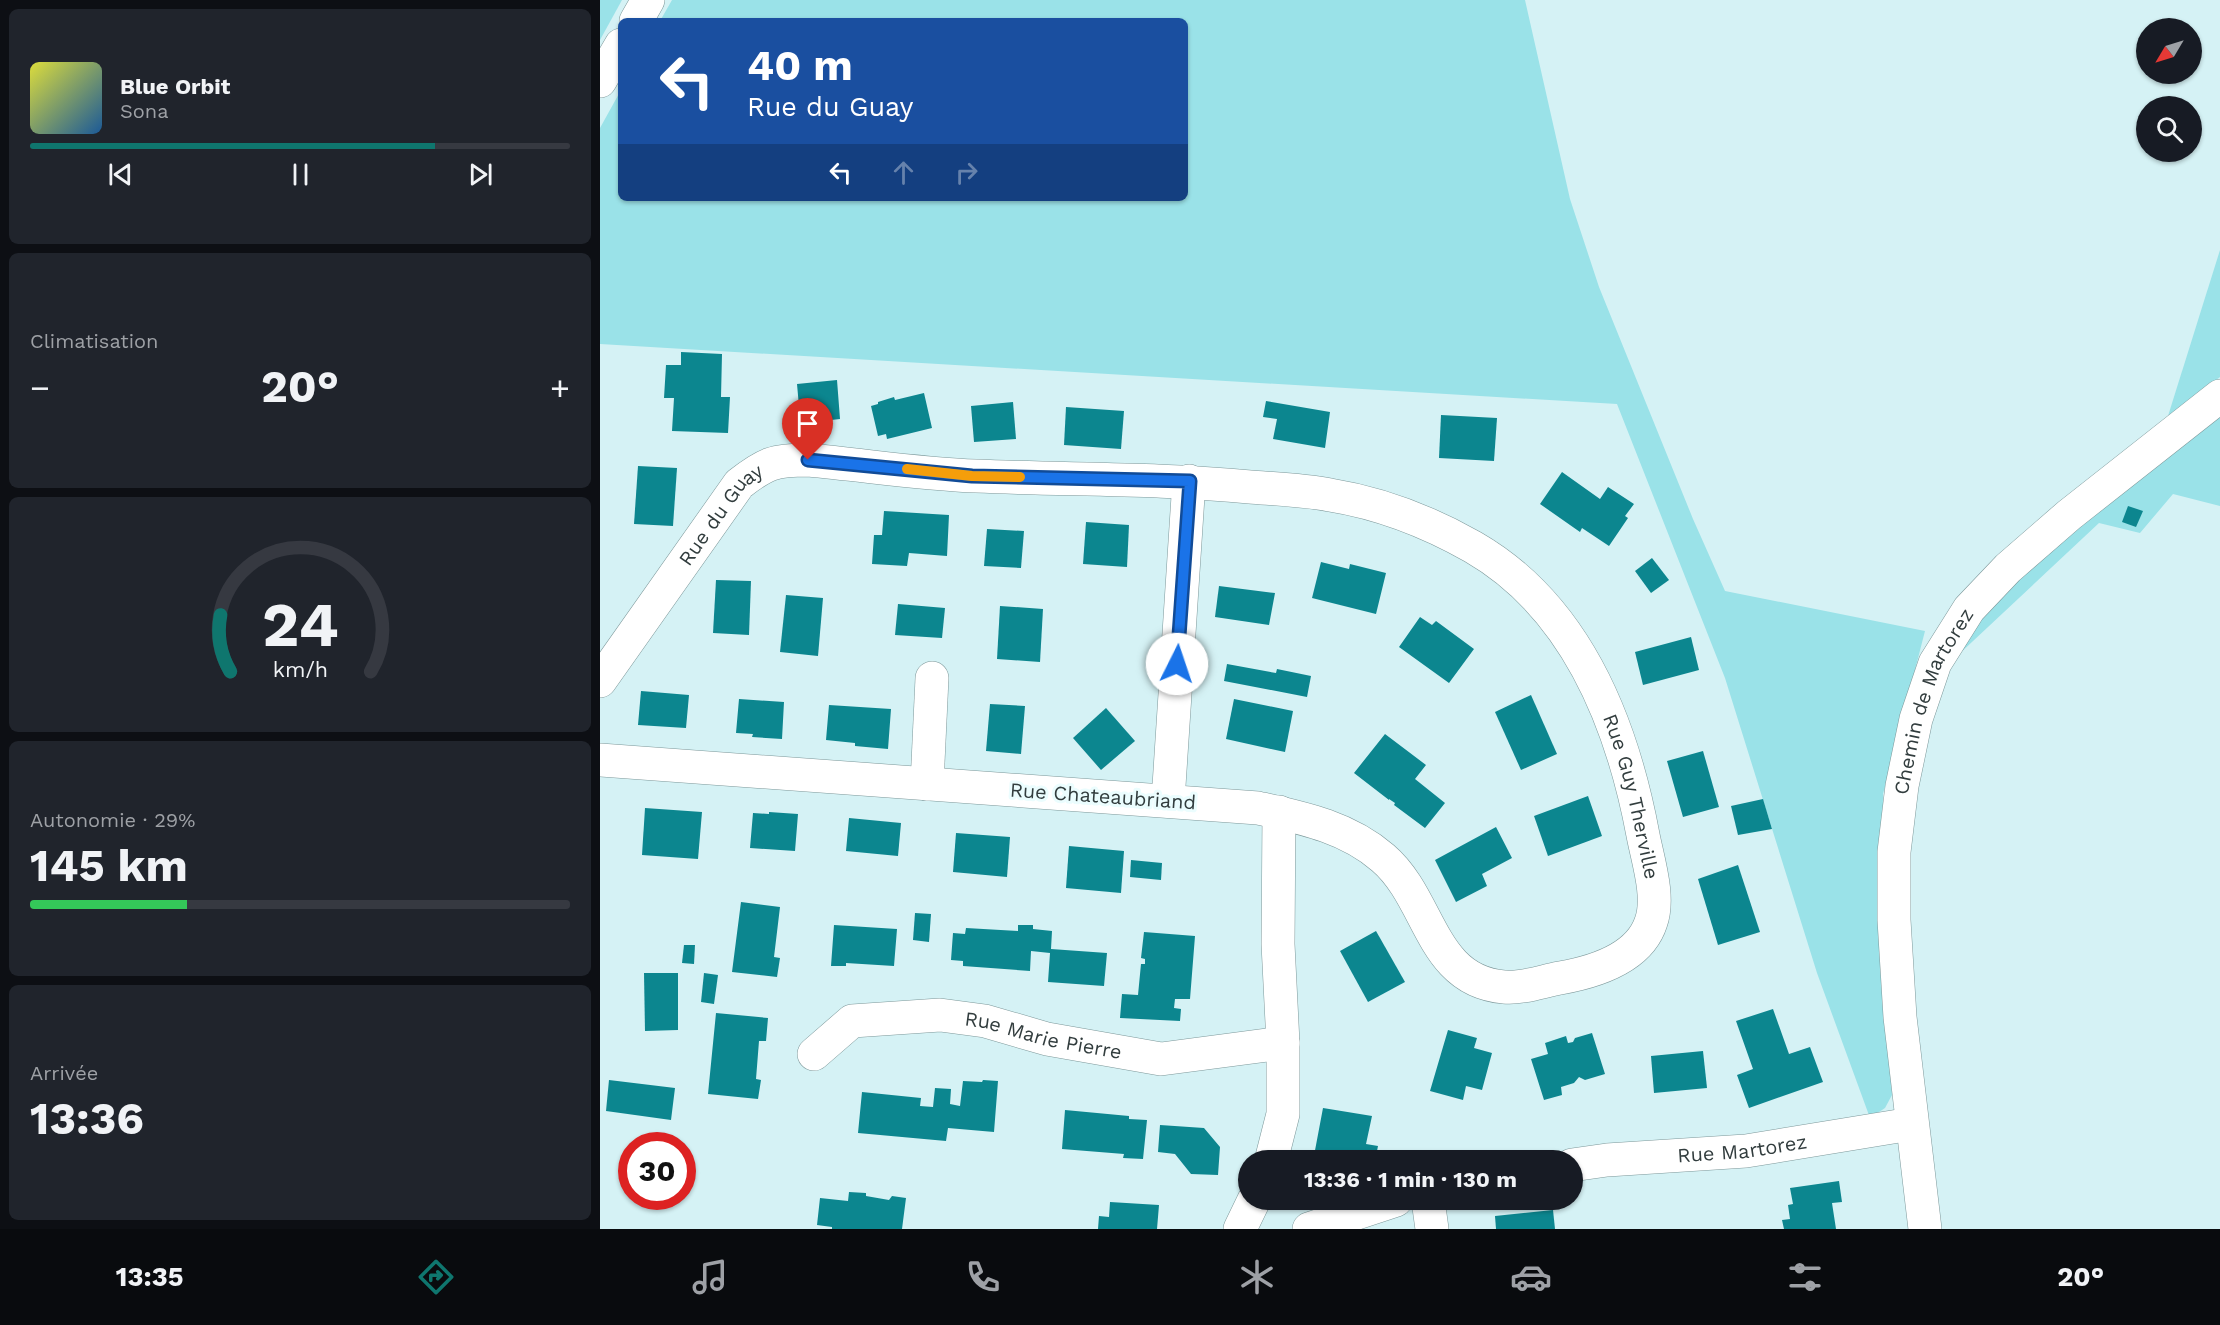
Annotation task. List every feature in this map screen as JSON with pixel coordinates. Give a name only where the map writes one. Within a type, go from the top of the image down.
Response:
[{"type":"street","points":[[638,18],[648,0]]},
{"type":"street","points":[[600,81],[618,50]]},
{"type":"street","name":"Chemin de Martorez","points":[[1924,1229],[1899,1006],[1894,920],[1894,852],[1902,786],[1916,719],[1935,663],[1969,609],[2008,568],[2069,515],[2220,396]]},
{"type":"street","name":"Rue du Guay","points":[[600,681],[739,484],[760,468],[781,460],[808,460],[972,476],[1190,481]]},
{"type":"street","points":[[1168,801],[1190,481]]},
{"type":"street","name":"Rue Guy Therville","points":[[1190,481],[1329,495],[1372,504],[1412,518],[1474,548],[1524,585],[1572,640],[1596,683],[1617,735],[1634,786],[1654,887],[1652,921],[1637,947],[1613,962],[1577,975],[1507,988],[1481,982],[1458,970],[1439,945],[1408,886],[1385,859],[1352,836],[1331,827],[1279,812]]},
{"type":"street","points":[[927,784],[932,678]]},
{"type":"street","name":"Rue Chateaubriand","points":[[600,760],[1168,801],[1258,808],[1279,812]]},
{"type":"street","points":[[1274,1150],[1283,1114],[1283,1043],[1278,944],[1279,812]]},
{"type":"street","name":"Rue Marie Pierre","points":[[814,1054],[852,1021],[940,1015],[985,1021],[1047,1039],[1161,1059],[1283,1043]]},
{"type":"street","name":"Rue Martorez","points":[[1583,1163],[1746,1151],[1911,1124]]},
{"type":"street","points":[[1240,1229],[1249,1210]]},
{"type":"street","points":[[1309,1229],[1366,1210]]},
{"type":"street","points":[[1429,1210],[1432,1229]]},
{"type":"shaded area","points":[[600,0],[622,0],[600,40]]},
{"type":"shaded area","points":[[672,0],[1525,0],[1570,199],[1599,287],[1693,519],[1725,591],[1925,631],[1883,794],[1882,927],[1892,1095],[1885,1108],[1870,1118],[1817,973],[1725,678],[1617,404],[600,344],[600,128],[618,95],[618,201],[1188,201],[1188,18],[662,18]]},
{"type":"shaded area","points":[[2220,250],[2220,377],[2168,416]]},
{"type":"shaded area","points":[[2220,412],[2220,506],[2173,494],[2140,533],[2099,523],[1957,656],[2008,577]]},
{"type":"building","points":[[681,352],[722,354],[721,397],[730,397],[728,433],[672,431],[674,398],[664,398],[666,365],[681,365]]},
{"type":"building","points":[[837,380],[840,419],[822,421],[822,427],[801,429],[797,384]]},
{"type":"building","points":[[924,393],[932,428],[887,439],[886,434],[878,436],[871,406],[894,397],[895,400]]},
{"type":"building","points":[[1266,401],[1330,412],[1325,448],[1273,439],[1277,419],[1263,417]]},
{"type":"building","points":[[1013,402],[1016,439],[974,442],[971,406]]},
{"type":"building","points":[[1066,407],[1124,411],[1121,449],[1064,445]]},
{"type":"building","points":[[1441,415],[1497,418],[1494,461],[1439,458]]},
{"type":"building","points":[[638,466],[677,468],[673,526],[634,524]]},
{"type":"building","points":[[1562,472],[1600,499],[1608,487],[1634,504],[1625,516],[1628,518],[1609,546],[1582,528],[1580,532],[1540,504]]},
{"type":"building","points":[[2128,506],[2143,511],[2136,527],[2122,522]]},
{"type":"building","points":[[884,511],[949,515],[947,556],[909,553],[907,566],[872,564],[874,535],[882,535]]},
{"type":"building","points":[[1086,522],[1129,525],[1127,567],[1083,564]]},
{"type":"building","points":[[987,529],[1024,531],[1021,568],[984,566]]},
{"type":"building","points":[[1652,558],[1669,580],[1651,593],[1635,571]]},
{"type":"building","points":[[1321,562],[1349,569],[1350,564],[1386,573],[1376,614],[1312,598]]},
{"type":"building","points":[[716,580],[751,581],[749,635],[713,633]]},
{"type":"building","points":[[1219,586],[1275,593],[1269,625],[1215,617]]},
{"type":"building","points":[[786,595],[823,598],[818,656],[780,652]]},
{"type":"building","points":[[898,604],[945,608],[942,638],[895,635]]},
{"type":"building","points":[[1000,606],[1043,609],[1040,662],[997,659]]},
{"type":"building","points":[[1420,617],[1432,625],[1436,621],[1474,649],[1449,683],[1399,647]]},
{"type":"building","points":[[1691,637],[1699,670],[1643,685],[1635,652]]},
{"type":"building","points":[[1227,664],[1276,673],[1277,669],[1311,676],[1307,697],[1224,681]]},
{"type":"building","points":[[641,691],[689,695],[686,728],[638,725]]},
{"type":"building","points":[[1531,695],[1557,754],[1521,770],[1495,712]]},
{"type":"building","points":[[739,699],[784,702],[782,739],[752,737],[753,734],[736,733]]},
{"type":"building","points":[[1234,699],[1293,711],[1285,752],[1226,739]]},
{"type":"building","points":[[990,704],[1025,706],[1021,754],[986,751]]},
{"type":"building","points":[[829,705],[891,709],[888,749],[826,740]]},
{"type":"building","points":[[1106,708],[1135,741],[1101,770],[1073,738]]},
{"type":"building","points":[[1385,734],[1426,765],[1415,779],[1445,803],[1425,828],[1354,773]]},
{"type":"building","points":[[1703,751],[1719,807],[1683,817],[1667,761]]},
{"type":"building","points":[[1588,796],[1602,836],[1548,856],[1534,816]]},
{"type":"building","points":[[1763,799],[1772,829],[1738,835],[1731,806]]},
{"type":"building","points":[[645,808],[702,812],[698,859],[642,855]]},
{"type":"building","points":[[769,812],[798,814],[795,851],[750,848],[753,813],[769,814]]},
{"type":"building","points":[[849,818],[901,823],[898,856],[846,851]]},
{"type":"building","points":[[1496,827],[1512,858],[1482,874],[1487,886],[1456,902],[1435,860]]},
{"type":"building","points":[[956,833],[1010,837],[1007,877],[953,872]]},
{"type":"building","points":[[1069,846],[1124,851],[1121,893],[1066,888]]},
{"type":"building","points":[[1131,860],[1162,863],[1161,880],[1130,877]]},
{"type":"building","points":[[1738,865],[1760,932],[1718,945],[1698,879]]},
{"type":"building","points":[[741,902],[780,907],[774,957],[780,958],[777,977],[732,972]]},
{"type":"building","points":[[915,913],[931,914],[929,942],[913,940]]},
{"type":"building","points":[[834,925],[897,929],[894,966],[846,963],[846,966],[831,966]]},
{"type":"building","points":[[1018,925],[1033,925],[1033,929],[1052,931],[1051,949],[1107,953],[1104,986],[1048,982],[1050,953],[1031,951],[1030,971],[963,966],[963,961],[951,960],[953,933],[965,934],[966,928],[1018,931]]},
{"type":"building","points":[[1376,931],[1405,982],[1368,1002],[1340,951]]},
{"type":"building","points":[[1144,932],[1195,936],[1190,999],[1175,999],[1174,1008],[1181,1009],[1180,1021],[1120,1018],[1122,994],[1138,995],[1141,964],[1145,964],[1145,959],[1141,958]]},
{"type":"building","points":[[684,945],[695,945],[694,964],[682,963]]},
{"type":"building","points":[[644,973],[678,973],[678,1030],[645,1031]]},
{"type":"building","points":[[704,973],[718,975],[714,1004],[701,1002]]},
{"type":"building","points":[[1773,1009],[1789,1054],[1810,1047],[1823,1082],[1749,1108],[1737,1075],[1753,1069],[1736,1021]]},
{"type":"building","points":[[716,1013],[768,1018],[766,1041],[759,1041],[756,1079],[761,1080],[758,1099],[708,1094]]},
{"type":"building","points":[[1448,1030],[1477,1038],[1474,1048],[1492,1053],[1482,1090],[1466,1086],[1463,1100],[1430,1091]]},
{"type":"building","points":[[1592,1033],[1605,1074],[1585,1080],[1579,1077],[1574,1083],[1561,1087],[1562,1095],[1544,1100],[1531,1059],[1548,1054],[1545,1043],[1566,1036],[1568,1043],[1573,1042],[1575,1038]]},
{"type":"building","points":[[1703,1051],[1707,1088],[1654,1093],[1651,1056]]},
{"type":"building","points":[[609,1080],[675,1088],[671,1120],[606,1111]]},
{"type":"building","points":[[983,1080],[998,1081],[994,1132],[948,1128],[946,1141],[858,1133],[862,1092],[921,1098],[920,1106],[933,1107],[935,1088],[951,1089],[950,1104],[960,1106],[963,1081],[982,1082]]},
{"type":"building","points":[[1323,1108],[1372,1116],[1366,1144],[1378,1146],[1377,1150],[1315,1150]]},
{"type":"building","points":[[1065,1110],[1147,1120],[1143,1159],[1123,1158],[1124,1154],[1062,1149]]},
{"type":"building","points":[[1160,1125],[1204,1128],[1220,1147],[1218,1175],[1191,1174],[1175,1154],[1158,1152]]},
{"type":"building","points":[[1839,1181],[1842,1202],[1832,1203],[1836,1229],[1784,1229],[1782,1220],[1790,1219],[1788,1205],[1793,1204],[1790,1188]]},
{"type":"building","points":[[849,1192],[866,1193],[866,1196],[889,1200],[892,1196],[906,1198],[902,1229],[832,1229],[832,1227],[817,1225],[820,1198],[848,1201]]},
{"type":"building","points":[[1110,1202],[1159,1205],[1157,1229],[1098,1229],[1099,1216],[1109,1217]]},
{"type":"building","points":[[1553,1210],[1555,1229],[1496,1229],[1495,1216]]},
{"type":"slow traffic","points":[[907,469],[972,476],[1020,477]]},
{"type":"route","points":[[808,460],[972,476],[1190,481],[1177,664]]}]
